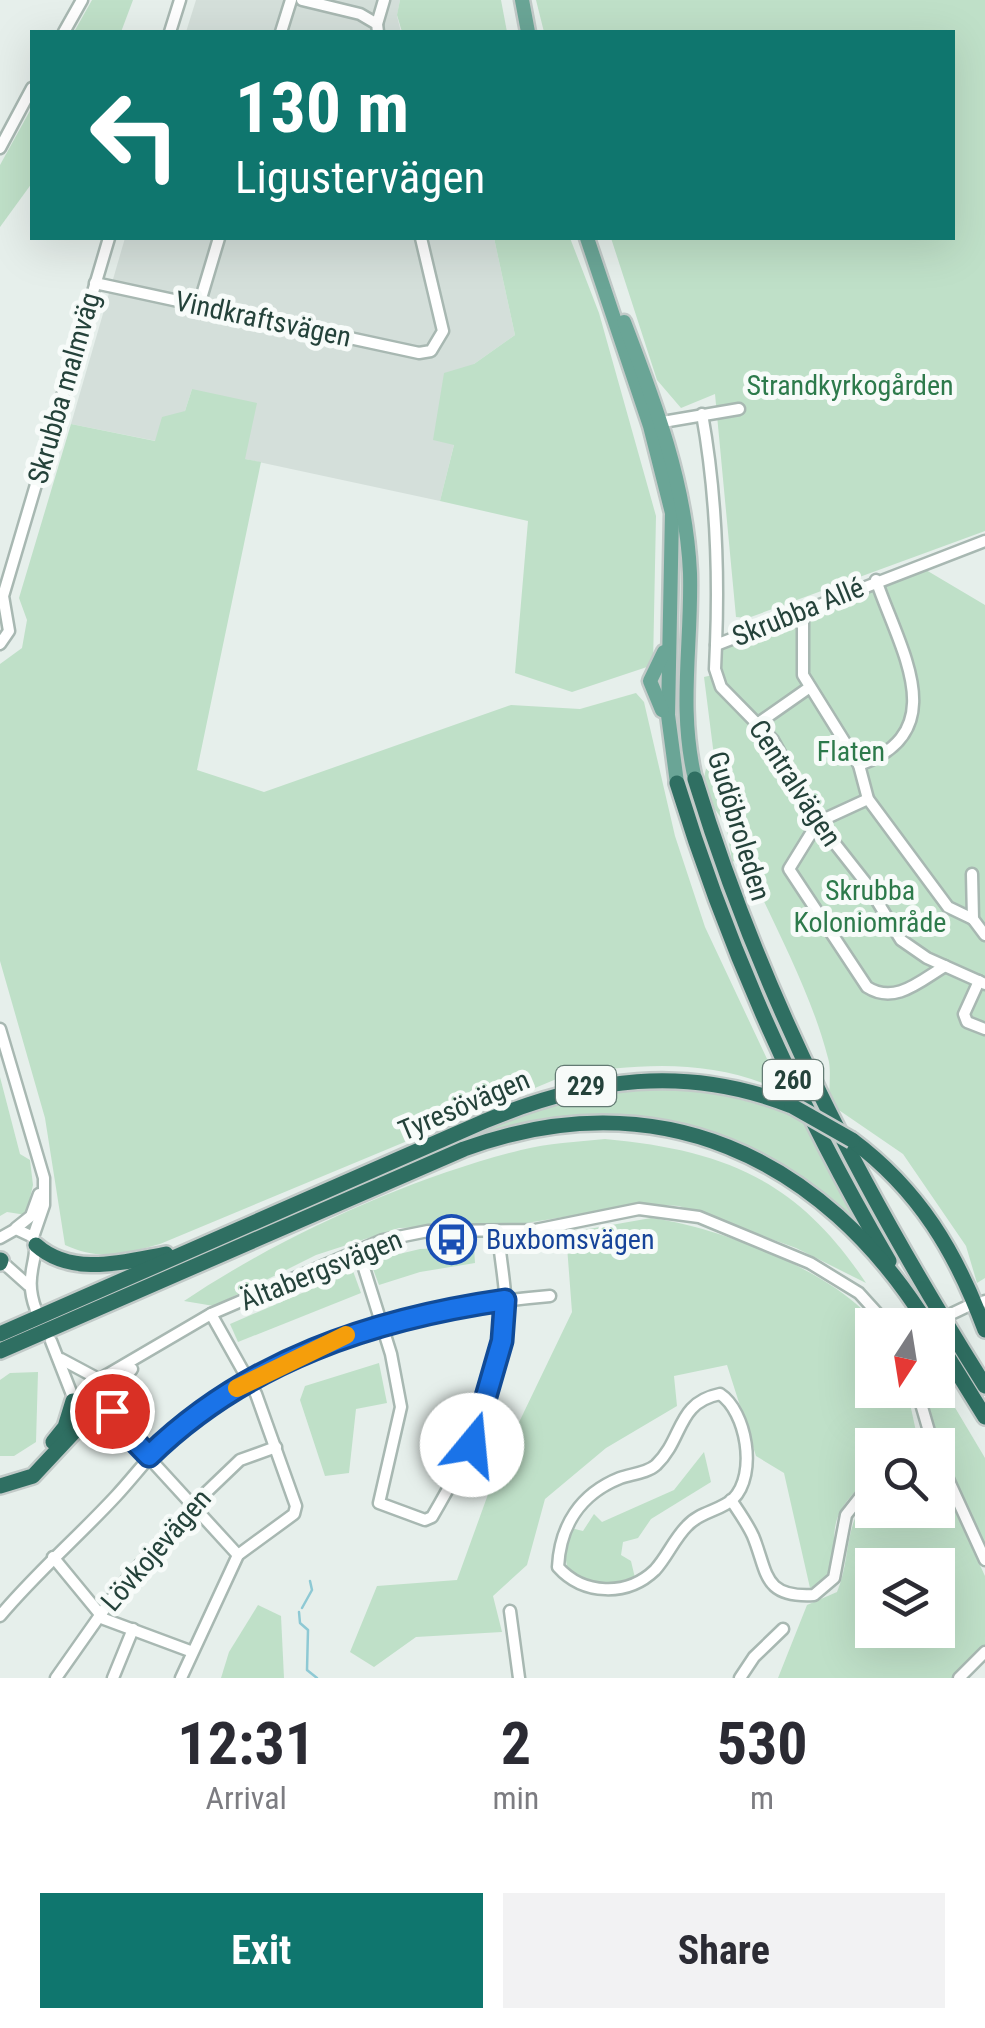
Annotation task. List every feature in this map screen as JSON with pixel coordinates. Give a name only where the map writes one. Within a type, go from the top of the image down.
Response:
[{"type":"highway","name":"Gudöbroleden","points":[[695,779],[746,931],[798,1056],[868,1193],[985,1386]]},
{"type":"highway","name":"Gudöbroleden","points":[[678,783],[716,898],[778,1048],[830,1155],[906,1291]]},
{"type":"highway","name":"Tyresövägen","points":[[0,1334],[512,1110],[582,1087],[628,1080],[698,1080],[748,1090],[792,1106],[852,1140],[890,1171],[938,1226],[985,1330]]},
{"type":"highway","name":"Tyresövägen","points":[[0,1352],[464,1149],[544,1125],[598,1120],[689,1132],[778,1170],[820,1201],[906,1291],[917,1308]]},
{"type":"highway","points":[[34,1241],[58,1258],[86,1265],[194,1249]]},
{"type":"highway","points":[[0,1364],[61,1324]]},
{"type":"highway","points":[[955,1368],[985,1417]]},
{"type":"highway","points":[[0,1476],[23,1469],[51,1445],[65,1427],[73,1396]]},
{"type":"highway","points":[[0,1486],[32,1476],[92,1415]]},
{"type":"main road","points":[[522,0],[528,30]]},
{"type":"main road","name":"Gudöbroleden","points":[[590,240],[655,424],[674,462],[690,572],[685,728],[695,779]]},
{"type":"main road","name":"Gudöbroleden","points":[[655,424],[672,514],[667,682],[670,750],[678,783]]},
{"type":"main road","points":[[650,681],[661,664],[670,632]]},
{"type":"main road","points":[[650,681],[667,682],[677,691],[685,728]]},
{"type":"main road","points":[[650,681],[659,697],[670,750]]},
{"type":"street","points":[[65,30],[82,0]]},
{"type":"street","points":[[171,30],[180,0]]},
{"type":"street","points":[[282,30],[290,0]]},
{"type":"street","points":[[302,0],[360,14],[378,28],[384,0]]},
{"type":"street","points":[[0,148],[30,92]]},
{"type":"street","name":"Skrubba malmväg","points":[[3,618],[1,597],[107,240]]},
{"type":"street","points":[[199,305],[218,240]]},
{"type":"street","name":"Vindkraftsvägen","points":[[95,282],[420,353],[431,351],[442,331],[421,240]]},
{"type":"street","points":[[655,424],[739,409]]},
{"type":"street","name":"Skrubba Allé","points":[[702,414],[718,550],[716,645],[876,580],[985,542]]},
{"type":"street","points":[[859,765],[886,756],[902,743],[914,714],[906,666],[876,580]]},
{"type":"street","points":[[804,610],[804,675],[859,765],[868,799],[930,886],[948,906],[973,919],[985,934]]},
{"type":"street","points":[[0,644],[9,631],[3,618]]},
{"type":"street","name":"Centralvägen","points":[[716,645],[714,668],[721,687],[760,722],[793,770],[818,822],[866,883],[901,940],[982,983]]},
{"type":"street","points":[[760,722],[810,687]]},
{"type":"street","points":[[868,799],[818,822],[789,869],[866,987],[876,993],[899,994],[945,966]]},
{"type":"street","points":[[972,874],[973,919]]},
{"type":"street","points":[[982,983],[964,1014],[967,1022],[985,1029]]},
{"type":"street","points":[[0,1029],[46,1190],[28,1286],[36,1310]]},
{"type":"street","points":[[0,1238],[28,1220],[37,1203],[40,1168]]},
{"type":"street","name":"Ältabergsvägen","points":[[73,1396],[94,1378],[151,1351],[211,1314],[358,1249],[428,1231],[553,1227],[639,1209],[684,1213],[830,1274],[859,1293],[873,1308]]},
{"type":"street","points":[[9,1229],[34,1241]]},
{"type":"street","points":[[358,1249],[382,1324],[402,1413],[380,1505],[429,1520],[472,1445],[502,1341],[505,1300],[498,1231]]},
{"type":"street","points":[[3,1263],[31,1262]]},
{"type":"street","points":[[3,1263],[28,1286]]},
{"type":"street","points":[[0,1616],[118,1494],[149,1456],[189,1419],[249,1381],[322,1344],[382,1324],[505,1300],[550,1296]]},
{"type":"street","points":[[955,1312],[970,1306]]},
{"type":"street","points":[[181,1678],[190,1651],[238,1556],[296,1512],[276,1447],[249,1381],[211,1314]]},
{"type":"street","points":[[51,1341],[73,1396],[92,1415],[119,1425]]},
{"type":"street","name":"Ältabergsvägen","points":[[92,1415],[151,1351]]},
{"type":"street","points":[[60,1359],[94,1378],[110,1399],[119,1425],[238,1556]]},
{"type":"street","points":[[720,1394],[735,1404],[742,1428],[745,1460],[741,1488],[732,1500],[695,1518],[656,1568],[633,1584],[608,1590],[583,1586],[558,1567],[559,1542],[570,1516],[587,1498],[620,1478],[653,1468],[675,1438],[691,1405],[720,1394]]},
{"type":"street","name":"Lövkojevägen","points":[[56,1678],[100,1613],[193,1506],[240,1460],[276,1447]]},
{"type":"street","points":[[955,1494],[985,1560]]},
{"type":"street","points":[[732,1500],[755,1540],[759,1563],[773,1586],[788,1594],[814,1595],[834,1578],[846,1515],[855,1504]]},
{"type":"street","points":[[53,1557],[100,1613],[190,1651]]},
{"type":"street","points":[[510,1611],[519,1678]]},
{"type":"street","points":[[114,1678],[133,1629]]},
{"type":"street","points":[[740,1678],[754,1656],[784,1629]]},
{"type":"street","points":[[959,1678],[985,1652]]},
{"type":"shaded area","points":[[196,0],[400,0],[397,16],[400,30],[187,30]]},
{"type":"shaded area","points":[[124,240],[494,240],[515,335],[474,364],[440,501],[245,459],[192,389],[185,411],[156,441],[71,424]]},
{"type":"green space","points":[[92,0],[133,0],[122,30],[75,30]]},
{"type":"green space","points":[[400,0],[501,0],[507,30],[401,30],[397,15]]},
{"type":"green space","name":"Strandkyrkogården","points":[[536,0],[985,0],[985,531],[748,618],[736,617],[715,394],[681,408],[657,380],[612,240],[955,240],[955,30],[544,30]]},
{"type":"green space","points":[[30,111],[30,186],[0,227],[0,165]]},
{"type":"green space","points":[[494,240],[571,240],[599,313],[656,516],[653,665],[572,692],[515,673],[528,521],[440,501],[454,445],[433,440],[444,373],[474,364],[515,335]]},
{"type":"green space","points":[[192,389],[257,403],[245,459],[261,462],[197,770],[264,792],[511,705],[580,709],[636,693],[644,702],[675,836],[705,927],[775,1076],[775,1088],[723,1072],[671,1066],[566,1075],[160,1244],[112,1254],[89,1253],[65,1245],[45,1118],[0,961],[0,664],[22,648],[27,620],[19,598],[71,424],[155,441],[162,417],[185,411]]},
{"type":"green space","name":"Flaten","points":[[926,570],[985,605],[985,1278],[977,1283],[966,1246],[903,1154],[830,1104],[829,1063],[812,1009],[747,865],[732,861],[726,828],[704,788],[706,769],[715,764],[704,677],[721,673],[719,651],[805,613]]},
{"type":"green space","points":[[0,1077],[20,1154],[30,1160],[33,1185],[26,1215],[7,1212],[0,1216]]},
{"type":"green space","points":[[646,1086],[725,1096],[801,1118],[866,1238],[798,1176],[724,1137],[670,1122],[579,1115],[487,1134],[53,1322],[51,1317],[496,1125],[569,1101]]},
{"type":"green space","points":[[605,1139],[686,1152],[755,1176],[813,1219],[866,1283],[796,1248],[679,1206],[645,1204],[514,1225],[399,1228],[316,1255],[214,1306],[184,1301],[303,1232],[434,1176],[521,1150]]},
{"type":"green space","points":[[651,1218],[740,1241],[805,1270],[860,1308],[855,1308],[855,1408],[911,1408],[915,1428],[855,1428],[855,1492],[837,1519],[831,1570],[820,1584],[810,1588],[784,1473],[756,1456],[727,1365],[674,1376],[677,1406],[606,1448],[545,1499],[527,1565],[493,1596],[502,1632],[416,1637],[374,1667],[350,1652],[377,1586],[457,1580],[499,1464],[572,1312],[566,1233]]},
{"type":"green space","points":[[474,1247],[475,1263],[420,1272],[379,1285],[370,1261],[420,1249]]},
{"type":"green space","points":[[353,1271],[361,1293],[238,1342],[230,1324]]},
{"type":"green space","points":[[379,1363],[387,1403],[356,1409],[349,1473],[325,1476],[300,1400],[305,1386]]},
{"type":"green space","points":[[38,1372],[36,1442],[14,1456],[0,1456],[0,1380],[10,1373]]},
{"type":"green space","points":[[930,1408],[955,1408],[985,1458],[985,1548],[955,1480],[955,1428],[933,1428]]},
{"type":"green space","points":[[704,1452],[711,1482],[651,1519],[638,1538],[623,1542],[621,1555],[631,1561],[635,1578],[589,1583],[570,1573],[566,1547],[571,1528],[583,1531],[594,1514],[602,1522],[674,1490]]},
{"type":"green space","points":[[955,1512],[985,1576],[985,1648],[954,1678],[778,1678],[807,1605],[837,1592],[855,1519],[855,1528],[955,1528]]},
{"type":"green space","points":[[258,1605],[281,1616],[284,1678],[221,1678],[229,1652]]},
{"type":"waterway","points":[[302,1608],[312,1590],[310,1581]]},
{"type":"waterway","points":[[299,1612],[300,1623],[308,1630],[307,1670],[317,1678]]},
{"type":"slow traffic","points":[[237,1388],[307,1350],[346,1335]]},
{"type":"place","name":"Buxbomsvägen","points":[[451,1239]]},
{"type":"route","points":[[112,1411],[119,1425],[149,1456],[215,1400],[322,1344],[444,1308],[505,1300],[502,1341],[472,1445]]},
{"type":"park label","name":"Skrubba Koloniområde","points":[[870,906]]}]
